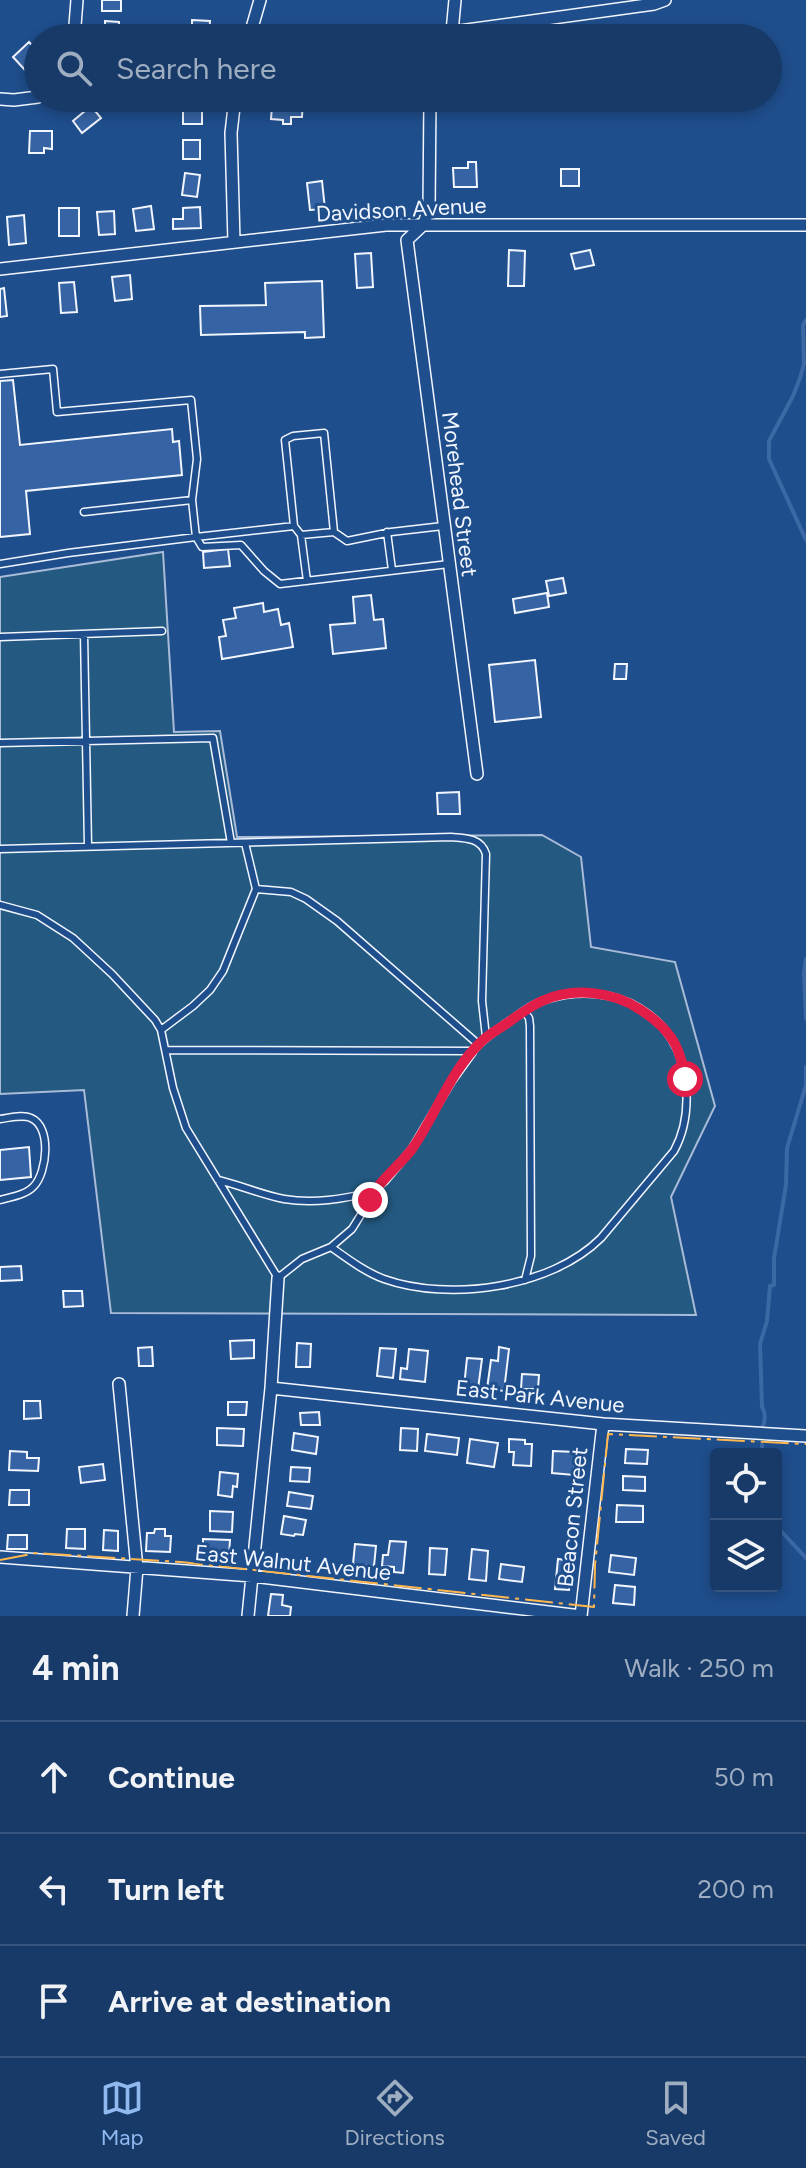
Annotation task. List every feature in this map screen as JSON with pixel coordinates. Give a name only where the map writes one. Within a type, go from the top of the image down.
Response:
[{"type":"street","points":[[75,24],[77,0]]},
{"type":"street","points":[[253,24],[260,0]]},
{"type":"street","points":[[452,24],[455,0]]},
{"type":"street","points":[[522,24],[665,0]]},
{"type":"street","points":[[0,99],[24,99]]},
{"type":"street","points":[[233,112],[231,133],[234,242]]},
{"type":"street","points":[[423,225],[429,210],[430,112]]},
{"type":"street","name":"Davidson Avenue","points":[[0,269],[357,228],[423,225],[806,225]]},
{"type":"street","name":"Morehead Street","points":[[423,225],[407,240],[477,774]]},
{"type":"street","points":[[248,1616],[271,1388],[278,1278]]},
{"type":"street","points":[[119,1384],[137,1568],[133,1616]]},
{"type":"street","name":"East Park Avenue","points":[[271,1388],[603,1424],[806,1436]]},
{"type":"street","name":"Beacon Street","points":[[581,1616],[603,1424]]},
{"type":"street","name":"East Walnut Avenue","points":[[0,1557],[252,1576],[581,1616]]},
{"type":"lane","points":[[0,374],[53,369],[57,412],[191,400],[197,459],[192,500],[196,537],[202,547],[241,545],[280,584],[449,564]]},
{"type":"lane","points":[[307,581],[301,535],[294,526],[285,440],[293,436],[324,433],[334,532]]},
{"type":"lane","points":[[84,512],[192,500]]},
{"type":"lane","points":[[0,564],[294,526]]},
{"type":"lane","points":[[301,535],[334,532],[347,541],[387,532],[443,526]]},
{"type":"lane","points":[[387,532],[392,570]]},
{"type":"lane","points":[[0,637],[162,631]]},
{"type":"lane","points":[[84,634],[88,846]]},
{"type":"lane","points":[[0,743],[213,738],[231,843]]},
{"type":"lane","points":[[0,849],[451,837],[471,839],[480,843],[486,854],[482,1001],[486,1037]]},
{"type":"lane","points":[[161,1030],[193,1006],[216,982],[239,936],[256,889],[245,843]]},
{"type":"lane","points":[[256,889],[291,892],[306,899],[337,921],[478,1044]]},
{"type":"lane","points":[[0,905],[37,915],[73,938],[144,1007],[161,1030],[182,1120],[278,1278],[302,1259],[331,1247],[352,1229],[372,1192]]},
{"type":"lane","points":[[218,1180],[282,1199],[303,1201],[331,1200],[372,1192],[411,1150],[478,1044],[546,999],[591,993],[612,996],[635,1006],[663,1026],[676,1045],[687,1092],[683,1133],[674,1151],[590,1248],[565,1265],[501,1286],[428,1288],[383,1279],[331,1247]]},
{"type":"lane","points":[[524,1011],[530,1026],[531,1256],[525,1280]]},
{"type":"lane","points":[[166,1050],[473,1051]]},
{"type":"lane","points":[[0,1119],[28,1117],[34,1120],[41,1127],[45,1148],[45,1161],[35,1185],[21,1195],[0,1200]]},
{"type":"shaded area","points":[[163,552],[174,732],[220,731],[237,837],[542,835],[581,857],[591,947],[675,962],[715,1106],[671,1197],[696,1315],[111,1313],[84,1090],[0,1094],[0,577]]},
{"type":"building","points":[[102,0],[121,0],[121,11],[102,11]]},
{"type":"building","points":[[192,20],[210,21],[210,24],[192,24]]},
{"type":"building","points":[[24,47],[24,69],[13,57]]},
{"type":"building","points":[[84,112],[96,112],[101,118],[82,133],[73,121]]},
{"type":"building","points":[[183,112],[202,112],[202,124],[183,124]]},
{"type":"building","points":[[272,112],[302,112],[302,117],[291,117],[291,124],[271,119]]},
{"type":"building","points":[[30,131],[52,131],[52,149],[44,148],[44,153],[29,153]]},
{"type":"building","points":[[183,140],[200,140],[200,159],[183,159]]},
{"type":"building","points":[[468,162],[476,162],[477,187],[454,187],[453,168],[468,168]]},
{"type":"building","points":[[561,169],[579,169],[579,186],[561,186]]},
{"type":"building","points":[[185,173],[200,175],[197,197],[182,195]]},
{"type":"building","points":[[322,181],[325,209],[310,210],[307,183]]},
{"type":"building","points":[[151,206],[154,229],[136,231],[133,209]]},
{"type":"building","points":[[200,207],[201,228],[173,229],[173,219],[183,219],[183,208]]},
{"type":"building","points":[[59,208],[79,208],[79,236],[59,236]]},
{"type":"building","points":[[114,211],[115,234],[99,235],[97,212]]},
{"type":"building","points":[[24,215],[26,243],[9,245],[7,217]]},
{"type":"building","points":[[509,250],[525,251],[524,286],[508,286]]},
{"type":"building","points":[[590,250],[594,265],[575,269],[571,254]]},
{"type":"building","points":[[371,253],[373,287],[357,288],[355,254]]},
{"type":"building","points":[[130,275],[132,299],[115,301],[112,277]]},
{"type":"building","points":[[322,281],[324,337],[305,338],[305,332],[201,335],[200,306],[266,305],[265,283]]},
{"type":"building","points":[[74,282],[77,312],[61,313],[59,283]]},
{"type":"building","points":[[4,288],[7,316],[0,317],[0,289]]},
{"type":"building","points":[[13,380],[20,445],[172,429],[173,442],[179,441],[182,475],[26,491],[30,534],[0,537],[0,381]]},
{"type":"building","points":[[228,549],[230,566],[204,568],[203,552]]},
{"type":"building","points":[[563,578],[566,593],[549,596],[546,581]]},
{"type":"building","points":[[547,593],[549,607],[515,613],[513,599]]},
{"type":"building","points":[[371,595],[374,620],[383,619],[386,648],[333,654],[330,625],[355,623],[353,597]]},
{"type":"building","points":[[263,603],[264,612],[278,609],[281,625],[289,623],[293,647],[222,659],[219,637],[226,636],[223,620],[236,618],[234,608]]},
{"type":"building","points":[[535,660],[541,717],[495,722],[489,665]]},
{"type":"building","points":[[615,664],[627,664],[626,679],[614,679]]},
{"type":"building","points":[[459,792],[460,814],[438,814],[437,793]]},
{"type":"building","points":[[29,1147],[31,1177],[0,1180],[0,1150]]},
{"type":"building","points":[[21,1266],[22,1280],[0,1281],[0,1267]]},
{"type":"building","points":[[63,1291],[82,1291],[83,1306],[64,1307]]},
{"type":"building","points":[[254,1340],[254,1358],[231,1359],[230,1341]]},
{"type":"building","points":[[297,1343],[311,1344],[310,1367],[296,1367]]},
{"type":"building","points":[[152,1347],[153,1366],[139,1366],[138,1348]]},
{"type":"building","points":[[499,1347],[509,1349],[504,1391],[487,1389],[491,1360],[498,1361]]},
{"type":"building","points":[[380,1348],[396,1349],[393,1378],[377,1376]]},
{"type":"building","points":[[409,1349],[428,1351],[425,1382],[400,1379],[401,1368],[407,1369]]},
{"type":"building","points":[[467,1358],[482,1359],[478,1389],[464,1387]]},
{"type":"building","points":[[522,1374],[539,1375],[538,1389],[521,1389]]},
{"type":"building","points":[[24,1401],[40,1401],[41,1418],[24,1419]]},
{"type":"building","points":[[228,1402],[247,1402],[246,1415],[228,1415]]},
{"type":"building","points":[[319,1412],[320,1425],[301,1425],[300,1413]]},
{"type":"building","points":[[217,1428],[244,1429],[243,1446],[217,1445]]},
{"type":"building","points":[[401,1428],[418,1429],[417,1451],[400,1450]]},
{"type":"building","points":[[294,1433],[318,1437],[316,1454],[292,1450]]},
{"type":"building","points":[[427,1434],[459,1438],[457,1455],[425,1451]]},
{"type":"building","points":[[470,1439],[498,1443],[494,1467],[467,1463]]},
{"type":"building","points":[[509,1439],[525,1440],[525,1444],[532,1444],[531,1466],[513,1465],[514,1452],[509,1452]]},
{"type":"building","points":[[626,1449],[648,1450],[647,1464],[625,1463]]},
{"type":"building","points":[[10,1451],[27,1452],[27,1458],[39,1458],[38,1471],[9,1470]]},
{"type":"building","points":[[553,1451],[575,1452],[574,1475],[552,1473]]},
{"type":"building","points":[[103,1464],[105,1480],[81,1483],[79,1467]]},
{"type":"building","points":[[291,1467],[310,1468],[309,1482],[290,1481]]},
{"type":"building","points":[[220,1472],[238,1474],[232,1497],[218,1495]]},
{"type":"building","points":[[623,1476],[645,1477],[645,1491],[623,1490]]},
{"type":"building","points":[[10,1490],[29,1490],[29,1505],[9,1505]]},
{"type":"building","points":[[289,1492],[313,1496],[311,1509],[287,1506]]},
{"type":"building","points":[[617,1505],[643,1506],[643,1522],[616,1522]]},
{"type":"building","points":[[210,1511],[233,1512],[232,1532],[210,1531]]},
{"type":"building","points":[[284,1516],[306,1520],[303,1535],[281,1534]]},
{"type":"building","points":[[67,1529],[85,1529],[85,1549],[66,1548]]},
{"type":"building","points":[[155,1529],[165,1529],[165,1536],[171,1536],[170,1552],[146,1551],[147,1533],[154,1533]]},
{"type":"building","points":[[104,1530],[118,1531],[118,1551],[103,1550]]},
{"type":"building","points":[[8,1535],[27,1535],[27,1549],[7,1549]]},
{"type":"building","points":[[203,1539],[230,1540],[229,1555],[203,1554]]},
{"type":"building","points":[[390,1541],[406,1542],[403,1573],[394,1572],[394,1567],[382,1566],[383,1555],[388,1555]]},
{"type":"building","points":[[355,1544],[376,1546],[374,1566],[353,1564]]},
{"type":"building","points":[[430,1548],[447,1549],[445,1575],[429,1574]]},
{"type":"building","points":[[472,1549],[488,1551],[486,1581],[469,1579]]},
{"type":"building","points":[[611,1555],[636,1558],[634,1575],[609,1572]]},
{"type":"building","points":[[558,1559],[573,1561],[569,1590],[555,1589]]},
{"type":"building","points":[[501,1564],[524,1567],[522,1582],[499,1579]]},
{"type":"building","points":[[615,1585],[635,1587],[634,1605],[613,1603]]},
{"type":"building","points":[[271,1594],[283,1595],[282,1605],[291,1607],[290,1616],[268,1616]]},
{"type":"waterway","points":[[806,320],[803,325],[804,364],[800,378],[769,441],[769,459],[806,540]]},
{"type":"waterway","points":[[806,959],[806,1019]]},
{"type":"waterway","points":[[762,1429],[765,1418],[760,1344],[767,1321],[770,1286],[774,1285],[774,1258],[786,1185],[787,1148],[806,1085],[806,1067]]},
{"type":"waterway","points":[[778,1520],[780,1530],[806,1558]]},
{"type":"power","points":[[0,1560],[36,1553],[181,1562],[594,1607],[608,1434],[806,1444]]},
{"type":"route","points":[[370,1200],[372,1192],[401,1163],[420,1138],[452,1081],[478,1044],[546,999],[591,993],[612,996],[635,1006],[663,1026],[670,1036],[681,1058],[685,1079]]}]
